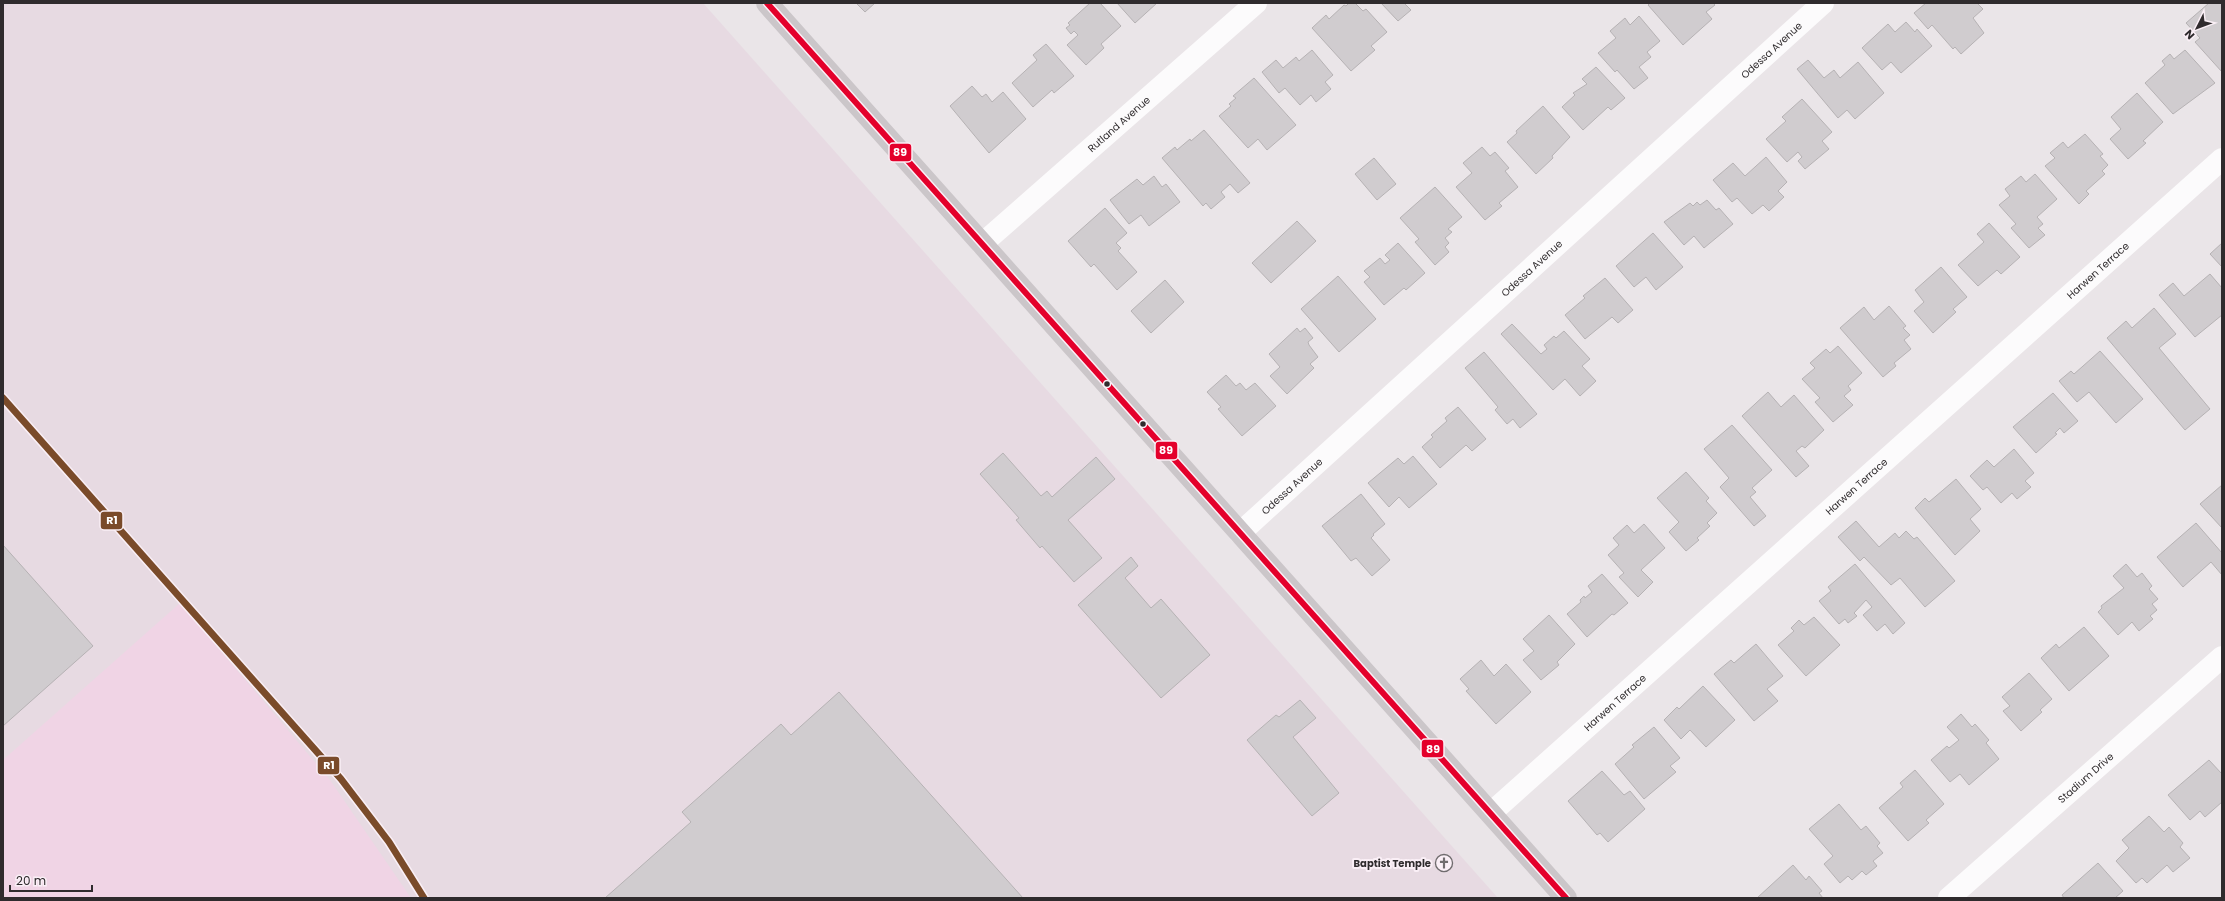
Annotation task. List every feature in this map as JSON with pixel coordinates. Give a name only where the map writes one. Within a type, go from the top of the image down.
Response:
[{"type":"main road","points":[[767,3],[1566,898]]},
{"type":"street","name":"Rutland Avenue","points":[[982,244],[1256,3]]},
{"type":"street","name":"Odessa Avenue","points":[[1240,533],[1823,3]]},
{"type":"street","name":"Harwen Terrace","points":[[1490,813],[2222,159]]},
{"type":"street","name":"Stadium Drive","points":[[1949,898],[2222,656]]},
{"type":"shaded area","points":[[3,3],[703,3],[1498,898],[3,898]]},
{"type":"shaded area","points":[[180,603],[330,780],[411,898],[3,898],[3,760]]},
{"type":"building","points":[[856,3],[875,3],[865,12]]},
{"type":"building","points":[[1090,3],[1100,3],[1121,26],[1101,44],[1104,48],[1086,65],[1067,45],[1078,35],[1074,31],[1071,34],[1066,28],[1070,25],[1068,23]]},
{"type":"building","points":[[1117,3],[1157,3],[1135,23]]},
{"type":"building","points":[[1349,3],[1355,3],[1363,11],[1366,9],[1387,32],[1371,46],[1375,50],[1351,71],[1312,28],[1326,15],[1329,19],[1344,5],[1346,6]]},
{"type":"building","points":[[1381,3],[1404,3],[1411,10],[1398,21]]},
{"type":"building","points":[[1650,3],[1713,3],[1715,5],[1706,12],[1712,19],[1683,45],[1648,5]]},
{"type":"building","points":[[1926,3],[1977,3],[1983,9],[1973,18],[1984,33],[1961,54],[1955,47],[1953,49],[1932,25],[1928,29],[1914,13]]},
{"type":"building","points":[[2209,3],[2222,3],[2222,72],[2195,42],[2200,38],[2186,23]]},
{"type":"building","points":[[1639,16],[1660,41],[1647,52],[1651,57],[1639,67],[1648,78],[1634,89],[1617,70],[1615,72],[1598,53],[1616,38],[1610,31],[1625,18],[1630,25]]},
{"type":"building","points":[[1906,22],[1915,32],[1917,29],[1932,46],[1901,73],[1891,62],[1882,70],[1862,48],[1888,24],[1895,32]]},
{"type":"building","points":[[1046,44],[1074,76],[1054,93],[1052,90],[1033,107],[1012,83],[1037,60],[1033,55]]},
{"type":"building","points":[[1312,50],[1333,75],[1325,82],[1331,89],[1316,102],[1311,95],[1300,105],[1285,88],[1279,93],[1262,72],[1276,60],[1283,68],[1296,57],[1299,61]]},
{"type":"building","points":[[2185,50],[2215,83],[2173,114],[2145,83],[2165,65],[2162,61],[2170,54],[2174,59]]},
{"type":"building","points":[[1808,60],[1824,78],[1834,70],[1840,78],[1858,62],[1884,93],[1855,119],[1847,110],[1838,118],[1797,69]]},
{"type":"building","points":[[1596,67],[1625,98],[1611,110],[1608,107],[1583,130],[1562,107],[1575,95],[1573,93],[1587,84],[1582,79]]},
{"type":"building","points":[[1254,78],[1296,125],[1267,150],[1258,139],[1248,148],[1219,116],[1231,106],[1229,104],[1236,98],[1233,96]]},
{"type":"building","points":[[972,86],[982,97],[986,94],[992,102],[1003,92],[1026,119],[989,153],[950,106]]},
{"type":"building","points":[[2137,93],[2163,122],[2143,141],[2146,143],[2128,159],[2110,139],[2121,129],[2111,117]]},
{"type":"building","points":[[1802,99],[1832,132],[1822,141],[1829,149],[1805,169],[1798,161],[1802,157],[1798,152],[1787,162],[1766,139],[1786,121],[1782,117]]},
{"type":"building","points":[[1543,106],[1570,137],[1552,156],[1553,158],[1536,174],[1507,142],[1517,133],[1516,131]]},
{"type":"building","points":[[1204,130],[1250,183],[1238,193],[1230,184],[1221,192],[1225,197],[1211,209],[1206,203],[1203,206],[1162,158],[1175,147],[1177,150],[1190,139],[1191,141]]},
{"type":"building","points":[[2085,134],[2103,154],[2100,156],[2108,165],[2102,171],[2105,174],[2086,191],[2089,194],[2079,204],[2045,166],[2055,158],[2050,153],[2063,142],[2068,148]]},
{"type":"building","points":[[1482,147],[1490,156],[1495,152],[1509,168],[1505,171],[1518,187],[1499,203],[1502,206],[1485,220],[1456,187],[1472,173],[1463,163]]},
{"type":"building","points":[[1766,157],[1787,182],[1778,191],[1784,197],[1769,211],[1763,205],[1752,214],[1737,198],[1732,202],[1713,180],[1733,163],[1745,176]]},
{"type":"building","points":[[1374,158],[1396,184],[1377,200],[1355,174]]},
{"type":"building","points":[[2035,174],[2057,199],[2037,217],[2043,224],[2038,228],[2045,235],[2029,248],[2011,228],[2016,224],[1999,205],[2010,196],[2005,189],[2021,176],[2026,182]]},
{"type":"building","points":[[1154,176],[1162,187],[1166,184],[1180,202],[1149,226],[1141,215],[1129,224],[1110,200],[1137,179],[1143,185]]},
{"type":"building","points":[[1435,187],[1462,217],[1448,229],[1452,232],[1445,238],[1449,243],[1445,247],[1449,252],[1435,265],[1415,242],[1419,239],[1400,218]]},
{"type":"building","points":[[1707,200],[1716,210],[1719,208],[1733,224],[1704,248],[1694,236],[1684,245],[1664,222],[1690,203],[1693,206],[1697,202],[1700,205]]},
{"type":"building","points":[[1105,208],[1127,233],[1116,243],[1121,248],[1118,251],[1137,272],[1117,290],[1094,264],[1091,267],[1068,241]]},
{"type":"building","points":[[1297,221],[1316,241],[1271,283],[1252,263]]},
{"type":"building","points":[[1989,223],[2020,257],[2001,274],[1997,270],[1978,286],[1958,265],[1984,242],[1977,234]]},
{"type":"building","points":[[1653,233],[1683,267],[1656,290],[1646,277],[1634,287],[1616,266]]},
{"type":"building","points":[[1398,243],[1425,273],[1406,290],[1404,288],[1384,305],[1364,282],[1370,277],[1364,271],[1380,258],[1385,264],[1390,260],[1385,255]]},
{"type":"building","points":[[2222,243],[2222,267],[2210,254]]},
{"type":"building","points":[[1941,267],[1967,297],[1953,309],[1956,312],[1933,333],[1914,311],[1924,302],[1915,290]]},
{"type":"building","points":[[2210,274],[2222,288],[2222,315],[2195,337],[2159,295],[2173,283],[2184,296]]},
{"type":"building","points":[[1338,276],[1376,319],[1339,352],[1301,309]]},
{"type":"building","points":[[1605,278],[1633,310],[1618,323],[1612,317],[1585,339],[1565,315],[1585,298],[1583,296]]},
{"type":"building","points":[[1165,280],[1184,302],[1151,333],[1131,311]]},
{"type":"building","points":[[1889,306],[1906,326],[1903,328],[1910,335],[1904,340],[1911,349],[1894,363],[1896,366],[1883,377],[1840,328],[1864,307],[1874,320]]},
{"type":"building","points":[[2154,308],[2176,334],[2159,348],[2210,409],[2185,430],[2107,338],[2126,321],[2132,328]]},
{"type":"building","points":[[1512,324],[1541,354],[1547,349],[1544,345],[1554,336],[1556,338],[1564,331],[1590,359],[1582,366],[1596,381],[1580,396],[1565,379],[1553,390],[1501,334]]},
{"type":"building","points":[[1297,328],[1300,332],[1305,328],[1313,338],[1308,342],[1318,357],[1310,364],[1314,368],[1287,394],[1270,376],[1280,367],[1269,354]]},
{"type":"building","points":[[1838,346],[1862,373],[1848,386],[1851,390],[1844,396],[1853,405],[1833,422],[1815,402],[1820,398],[1802,379],[1815,368],[1810,363],[1826,349],[1830,353]]},
{"type":"building","points":[[2100,351],[2143,399],[2116,423],[2089,392],[2077,402],[2059,381],[2071,371],[2074,374]]},
{"type":"building","points":[[1484,352],[1537,414],[1520,428],[1513,419],[1507,424],[1495,410],[1498,407],[1465,368]]},
{"type":"building","points":[[1226,375],[1236,386],[1240,383],[1246,390],[1255,383],[1276,406],[1242,436],[1218,409],[1221,407],[1207,392]]},
{"type":"building","points":[[1768,392],[1781,407],[1794,395],[1824,430],[1805,448],[1802,446],[1796,451],[1809,466],[1796,477],[1742,416]]},
{"type":"building","points":[[2053,393],[2078,421],[2064,433],[2060,428],[2055,433],[2057,434],[2036,453],[2013,427]]},
{"type":"building","points":[[1458,407],[1486,439],[1472,451],[1466,445],[1440,468],[1422,447],[1433,437],[1431,435],[1447,421],[1445,418]]},
{"type":"building","points":[[1732,425],[1772,470],[1752,488],[1756,492],[1750,497],[1766,516],[1754,526],[1720,487],[1729,478],[1704,449]]},
{"type":"building","points":[[2014,449],[2034,473],[2025,481],[2031,487],[2017,499],[2012,493],[2001,503],[1987,487],[1983,490],[1970,476],[1987,460],[1994,467]]},
{"type":"building","points":[[1003,453],[1041,496],[1047,491],[1052,497],[1096,457],[1115,479],[1068,520],[1102,558],[1074,582],[1042,546],[1040,548],[1016,520],[1019,518],[980,474]]},
{"type":"building","points":[[1413,456],[1437,484],[1409,508],[1399,497],[1389,507],[1368,483],[1398,458],[1404,464]]},
{"type":"building","points":[[1686,472],[1709,498],[1706,501],[1717,513],[1707,523],[1710,526],[1697,538],[1699,540],[1686,551],[1669,532],[1679,522],[1657,498]]},
{"type":"building","points":[[1956,479],[1981,509],[1970,519],[1980,531],[1955,555],[1915,508],[1925,498],[1929,502]]},
{"type":"building","points":[[2222,485],[2222,528],[2200,504]]},
{"type":"building","points":[[1361,494],[1385,524],[1373,534],[1374,535],[1371,538],[1390,560],[1372,576],[1356,558],[1351,561],[1322,526]]},
{"type":"building","points":[[1856,521],[1879,547],[1895,533],[1899,538],[1906,531],[1914,539],[1917,537],[1955,581],[1925,607],[1900,578],[1891,585],[1864,557],[1860,561],[1838,537]]},
{"type":"building","points":[[2196,523],[2222,553],[2222,575],[2211,562],[2183,587],[2157,557]]},
{"type":"building","points":[[1644,524],[1665,548],[1641,570],[1653,582],[1638,597],[1619,577],[1624,573],[1608,555],[1619,545],[1613,538],[1627,525],[1634,533]]},
{"type":"building","points":[[3,545],[93,646],[3,726]]},
{"type":"building","points":[[1131,557],[1138,566],[1125,578],[1151,608],[1161,599],[1210,655],[1161,698],[1078,605]]},
{"type":"building","points":[[1855,564],[1905,623],[1893,634],[1885,624],[1877,631],[1863,615],[1872,607],[1866,600],[1854,613],[1857,616],[1848,623],[1845,619],[1839,624],[1819,601],[1831,591],[1828,587]]},
{"type":"building","points":[[2126,564],[2137,577],[2142,573],[2152,586],[2149,589],[2158,599],[2152,604],[2157,610],[2150,616],[2153,619],[2139,631],[2132,622],[2118,635],[2098,612],[2102,608],[2101,606],[2124,588],[2113,576]]},
{"type":"building","points":[[1602,574],[1628,603],[1614,615],[1612,614],[1587,637],[1567,614],[1581,602],[1580,600],[1584,596],[1585,598],[1592,592],[1588,586]]},
{"type":"building","points":[[1549,615],[1575,644],[1557,662],[1559,665],[1541,680],[1523,660],[1534,651],[1523,639]]},
{"type":"building","points":[[1814,617],[1840,645],[1806,676],[1778,645],[1794,631],[1791,628],[1799,620],[1804,625]]},
{"type":"building","points":[[2084,627],[2109,656],[2069,691],[2041,658],[2056,644],[2059,648]]},
{"type":"building","points":[[1756,644],[1783,676],[1767,689],[1778,701],[1754,721],[1714,674],[1731,660],[1734,663]]},
{"type":"building","points":[[1481,660],[1494,676],[1506,664],[1531,692],[1496,724],[1466,691],[1469,689],[1460,679]]},
{"type":"building","points":[[2029,673],[2052,699],[2040,710],[2042,712],[2021,731],[2003,711],[2010,706],[2002,697]]},
{"type":"building","points":[[1703,686],[1735,720],[1706,747],[1690,730],[1681,739],[1664,720],[1677,707],[1679,709]]},
{"type":"building","points":[[839,692],[1023,898],[605,898],[691,822],[682,812],[781,724],[791,735]]},
{"type":"building","points":[[1300,700],[1316,718],[1293,737],[1339,793],[1312,816],[1247,740],[1276,715],[1279,717]]},
{"type":"building","points":[[1961,714],[1972,727],[1975,724],[1989,740],[1986,743],[1999,759],[1969,785],[1960,774],[1950,782],[1931,760],[1947,746],[1949,748],[1959,740],[1947,727]]},
{"type":"building","points":[[1654,727],[1680,758],[1670,766],[1676,772],[1644,799],[1615,764],[1634,747],[1632,745]]},
{"type":"building","points":[[2209,760],[2222,774],[2222,802],[2205,817],[2200,811],[2190,820],[2168,795]]},
{"type":"building","points":[[1915,770],[1944,804],[1926,820],[1929,823],[1908,841],[1879,808],[1903,787],[1900,783]]},
{"type":"building","points":[[1602,771],[1624,795],[1630,791],[1645,809],[1608,842],[1600,833],[1597,835],[1568,801]]},
{"type":"building","points":[[1839,804],[1861,830],[1866,826],[1880,843],[1877,846],[1883,853],[1873,861],[1877,866],[1866,875],[1862,871],[1852,880],[1848,876],[1840,883],[1824,864],[1833,856],[1809,829]]},
{"type":"building","points":[[2149,816],[2164,832],[2169,827],[2183,843],[2180,847],[2190,858],[2173,872],[2167,865],[2147,883],[2142,878],[2136,883],[2116,861],[2129,848],[2122,840]]},
{"type":"building","points":[[2098,863],[2123,891],[2115,898],[2064,898],[2062,895]]},
{"type":"building","points":[[1793,865],[1806,880],[1809,876],[1822,891],[1819,893],[1823,898],[1757,898]]},
{"type":"transit line","name":"89","points":[[767,3],[1566,898]]},
{"type":"transit line","name":"R1","points":[[3,398],[341,779],[389,842],[424,898]]},
{"type":"place","name":"Baptist Temple","points":[[1444,863]]}]
